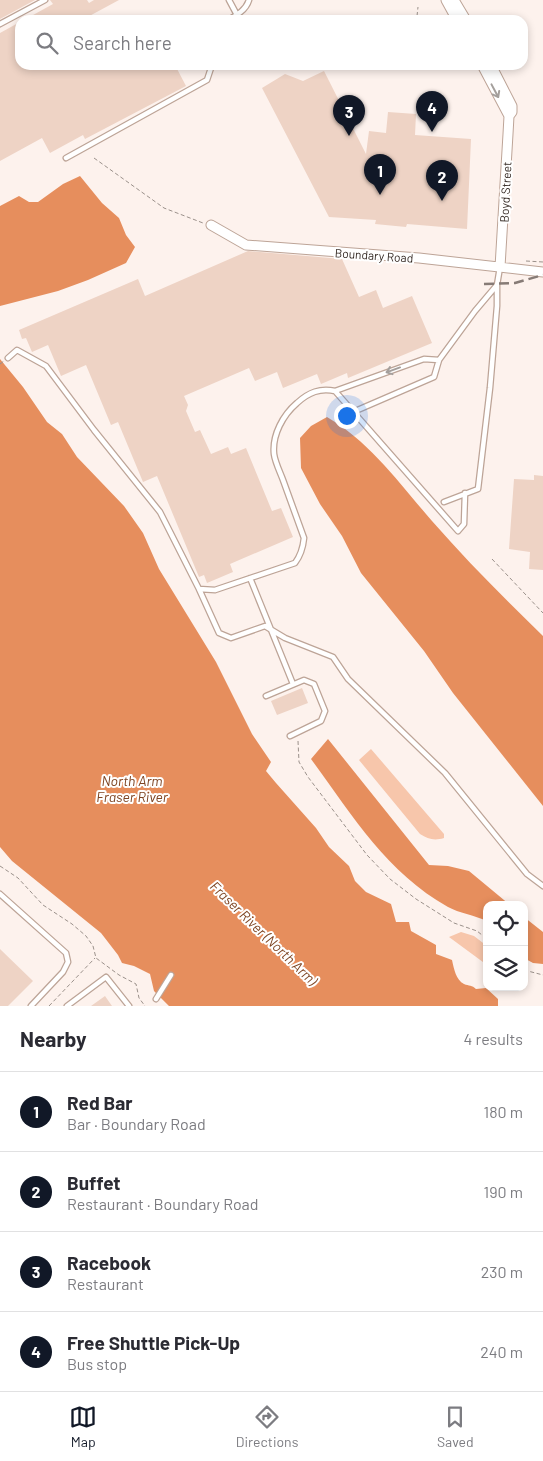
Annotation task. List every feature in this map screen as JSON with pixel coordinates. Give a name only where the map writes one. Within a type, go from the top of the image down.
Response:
[{"type":"street","points":[[446,0],[454,15]]},
{"type":"street","points":[[454,0],[463,15]]},
{"type":"street","points":[[485,70],[509,116]]},
{"type":"street","name":"Boyd Street","points":[[494,70],[512,106],[512,112],[509,116],[500,267]]},
{"type":"street","name":"Boundary Road","points":[[210,225],[246,246],[418,258],[543,272]]},
{"type":"lane","points":[[17,15],[45,0]]},
{"type":"lane","points":[[229,0],[237,15],[247,6],[249,0]]},
{"type":"lane","points":[[0,24],[15,16]]},
{"type":"lane","points":[[66,158],[208,80],[211,70]]},
{"type":"lane","points":[[444,502],[478,489],[491,379],[497,285],[500,267]]},
{"type":"lane","points":[[353,412],[434,377],[439,360],[497,285]]},
{"type":"lane","points":[[8,358],[17,350],[46,366],[94,430],[160,512],[219,633],[231,638],[265,626],[285,638],[334,657],[348,679],[445,773],[527,874],[543,886]]},
{"type":"lane","points":[[199,589],[216,590],[295,563],[303,549],[304,538],[274,455],[280,424],[290,409],[302,398],[324,389],[336,391],[424,358],[439,360]]},
{"type":"lane","points":[[336,391],[458,531],[464,524],[465,494]]},
{"type":"lane","points":[[250,578],[293,684]]},
{"type":"lane","points":[[266,696],[304,680],[314,684],[325,710],[321,721],[290,736]]},
{"type":"lane","points":[[0,894],[66,953],[68,962],[63,972],[32,1006]]},
{"type":"lane","points":[[156,999],[171,975]]},
{"type":"lane","points":[[67,1006],[106,977],[129,1006]]},
{"type":"path","points":[[417,15],[418,7]]},
{"type":"path","points":[[94,158],[164,208],[210,225]]},
{"type":"path","points":[[492,559],[543,613]]},
{"type":"path","points":[[297,733],[299,762],[308,778],[367,855],[390,879],[416,899],[454,923],[477,931],[483,936]]},
{"type":"path","points":[[0,866],[18,878],[43,905],[72,924],[86,936],[93,946],[96,958],[119,975],[136,984],[139,998],[144,1006]]},
{"type":"path","points":[[49,1006],[96,958]]},
{"type":"path","points":[[528,971],[543,975]]},
{"type":"shaded area","points":[[371,749],[444,834],[444,838],[431,839],[420,834],[359,760]]},
{"type":"shaded area","points":[[461,932],[474,936],[483,943],[483,962],[449,937]]},
{"type":"water","points":[[80,176],[102,203],[119,218],[126,235],[135,247],[126,263],[58,291],[0,306],[0,206],[19,196],[29,202],[38,202],[63,184]]},
{"type":"water","name":"North Arm Fraser River","points":[[0,359],[23,387],[47,422],[62,434],[77,457],[124,506],[143,533],[159,569],[216,662],[252,734],[271,762],[266,771],[316,828],[329,847],[349,866],[355,881],[366,892],[391,904],[396,922],[409,922],[411,931],[436,945],[436,954],[452,960],[456,974],[461,982],[476,989],[483,988],[483,991],[489,991],[498,999],[498,1006],[169,1006],[154,991],[150,974],[134,966],[122,963],[101,933],[12,861],[0,847]]},
{"type":"water","points":[[327,417],[357,438],[383,464],[459,551],[543,636],[543,806],[453,693],[424,651],[361,573],[342,536],[320,504],[301,468],[300,438],[311,426]]},
{"type":"water","points":[[328,739],[429,865],[448,866],[469,871],[505,901],[483,901],[483,919],[448,907],[426,893],[388,860],[356,821],[311,759]]},
{"type":"water","points":[[528,920],[543,932],[543,964],[528,960]]},
{"type":"building","points":[[0,0],[35,0],[0,19]]},
{"type":"building","points":[[50,0],[87,0],[89,3],[94,0],[119,0],[91,15],[33,15],[53,4]]},
{"type":"building","points":[[15,25],[15,70],[178,70],[186,86],[85,139],[83,135],[50,153],[42,138],[0,161],[0,33]]},
{"type":"building","points":[[324,71],[366,154],[369,131],[386,133],[388,112],[416,114],[415,135],[471,139],[467,229],[407,224],[406,227],[375,224],[376,220],[329,217],[262,88],[285,74],[303,81]]},
{"type":"building","points":[[248,251],[342,259],[359,297],[376,290],[383,308],[412,296],[432,343],[348,378],[347,373],[321,384],[317,374],[283,388],[277,372],[255,381],[249,368],[184,396],[188,405],[186,411],[195,432],[200,430],[211,454],[228,447],[231,454],[246,448],[272,511],[281,508],[293,537],[230,564],[233,572],[207,583],[204,575],[199,577],[157,476],[143,482],[118,422],[111,425],[86,365],[61,376],[48,345],[32,352],[26,338],[22,339],[19,330],[138,279],[145,296]]},
{"type":"building","points":[[534,475],[543,476],[543,570],[529,569],[530,552],[509,549],[514,479],[534,480]]},
{"type":"building","points":[[302,688],[308,703],[277,715],[271,701]]},
{"type":"building","points":[[0,949],[33,981],[8,1006],[0,1006]]},
{"type":"building","points":[[105,996],[112,1006],[91,1006]]},
{"type":"railway","points":[[484,284],[515,283],[543,275]]},
{"type":"place","name":"Free Shuttle Pick-Up","points":[[432,132]]},
{"type":"place","name":"Racebook","points":[[349,136]]},
{"type":"place","name":"Red Bar","points":[[380,195]]},
{"type":"place","name":"Buffet","points":[[442,201]]},
{"type":"water label","name":"Fraser River (North Arm)","points":[[264,933]]}]
